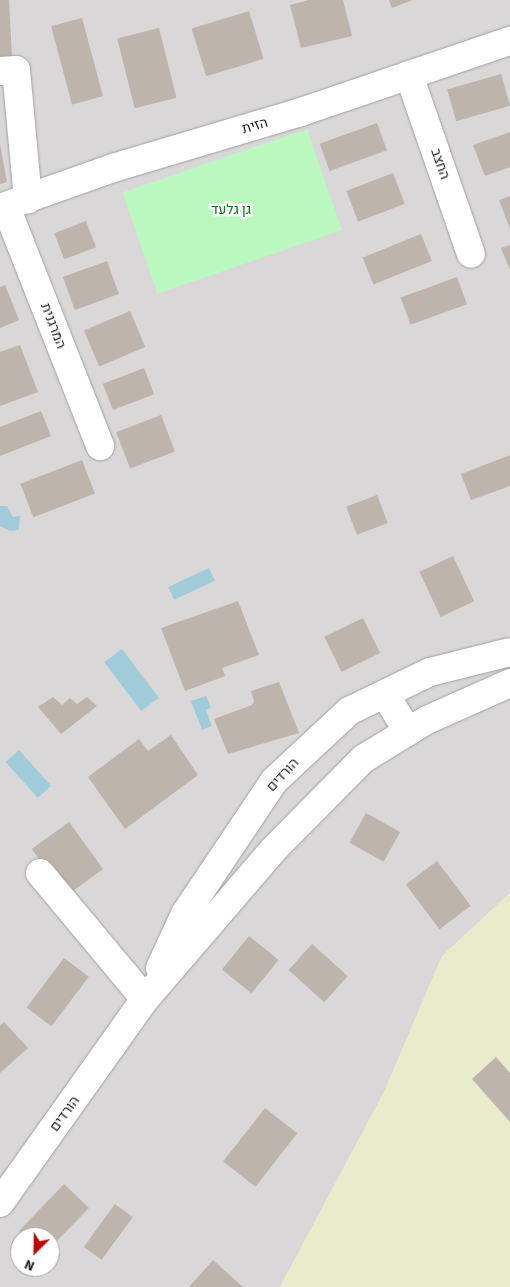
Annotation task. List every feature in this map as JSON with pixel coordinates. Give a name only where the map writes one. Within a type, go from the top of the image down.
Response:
[{"type":"street","name":"הזית","points":[[11,204],[113,168],[298,113],[510,41]]},
{"type":"street","name":"המרגנית","points":[[0,71],[16,70],[11,204],[100,446]]},
{"type":"street","name":"החצב","points":[[409,75],[472,254]]},
{"type":"street","name":"הורדים","points":[[145,999],[185,914],[274,781],[349,711],[430,672],[510,652]]},
{"type":"street","name":"הורדים","points":[[0,1203],[145,999],[273,850],[363,759],[408,732],[510,683]]},
{"type":"street","points":[[385,694],[408,732]]},
{"type":"street","points":[[40,873],[145,999]]},
{"type":"shaded area","points":[[0,0],[510,0],[510,893],[442,956],[384,1092],[280,1287],[0,1287]]},
{"type":"green space","name":"גן גלעד","points":[[307,129],[342,230],[157,294],[123,192]]},
{"type":"green space","points":[[510,893],[510,1287],[280,1287],[384,1092],[442,956]]},
{"type":"water","points":[[0,506],[7,506],[13,517],[20,516],[19,530],[10,531],[0,526]]},
{"type":"water","points":[[209,568],[215,581],[174,600],[168,587]]},
{"type":"water","points":[[122,649],[159,698],[141,711],[104,662]]},
{"type":"water","points":[[206,696],[211,707],[206,710],[212,726],[202,730],[191,701]]},
{"type":"water","points":[[19,750],[51,786],[38,798],[6,762]]},
{"type":"building","points":[[0,0],[9,0],[12,58],[0,58]]},
{"type":"building","points":[[309,0],[343,0],[352,36],[301,48],[290,5]]},
{"type":"building","points":[[389,0],[413,0],[392,8]]},
{"type":"building","points":[[249,11],[264,59],[206,76],[192,29]]},
{"type":"building","points":[[82,18],[103,96],[72,105],[51,26]]},
{"type":"building","points":[[159,28],[176,98],[135,108],[117,38]]},
{"type":"building","points":[[501,74],[510,106],[456,121],[447,89]]},
{"type":"building","points":[[377,123],[387,150],[330,171],[320,144]]},
{"type":"building","points":[[510,132],[510,167],[485,176],[473,145]]},
{"type":"building","points":[[0,144],[7,182],[0,184]]},
{"type":"building","points":[[393,173],[405,204],[358,222],[346,191]]},
{"type":"building","points":[[510,196],[510,229],[499,200]]},
{"type":"building","points":[[86,221],[96,247],[64,259],[54,233]]},
{"type":"building","points":[[421,234],[432,261],[373,284],[363,258]]},
{"type":"building","points":[[510,245],[510,270],[501,248]]},
{"type":"building","points":[[107,261],[119,294],[75,310],[63,277]]},
{"type":"building","points":[[457,277],[467,304],[411,325],[401,298]]},
{"type":"building","points":[[5,285],[19,320],[0,328],[0,287]]},
{"type":"building","points":[[130,311],[145,347],[99,366],[84,331]]},
{"type":"building","points":[[20,345],[38,392],[0,406],[0,352]]},
{"type":"building","points":[[144,368],[154,394],[113,410],[103,384]]},
{"type":"building","points":[[41,411],[51,436],[0,456],[0,427]]},
{"type":"building","points":[[161,415],[175,451],[130,469],[116,432]]},
{"type":"building","points":[[510,455],[510,486],[471,500],[461,474]]},
{"type":"building","points":[[82,460],[95,494],[33,517],[20,484]]},
{"type":"building","points":[[377,495],[388,523],[357,535],[346,507]]},
{"type":"building","points":[[453,556],[474,601],[441,617],[419,572]]},
{"type":"building","points":[[238,601],[259,655],[222,668],[225,676],[185,691],[161,628]]},
{"type":"building","points":[[363,618],[380,653],[341,672],[324,637]]},
{"type":"building","points":[[279,682],[299,733],[228,754],[214,719],[252,705],[254,701],[251,691]]},
{"type":"building","points":[[53,697],[62,705],[70,698],[77,704],[87,697],[97,706],[61,734],[38,707]]},
{"type":"building","points":[[171,735],[198,775],[125,829],[88,777],[139,739],[148,751]]},
{"type":"building","points":[[366,813],[400,832],[384,862],[350,843]]},
{"type":"building","points":[[69,822],[103,869],[66,896],[32,849]]},
{"type":"building","points":[[437,861],[471,906],[440,929],[406,884]]},
{"type":"building","points":[[249,936],[279,960],[251,993],[222,969]]},
{"type":"building","points":[[312,944],[348,976],[324,1002],[289,970]]},
{"type":"building","points":[[64,958],[89,977],[51,1026],[27,1008]]},
{"type":"building","points":[[4,1022],[28,1048],[0,1073],[0,1026]]},
{"type":"building","points":[[496,1057],[510,1073],[510,1122],[472,1079]]},
{"type":"building","points":[[265,1108],[297,1133],[255,1187],[223,1162]]},
{"type":"building","points":[[64,1184],[89,1208],[60,1238],[60,1227],[23,1227]]},
{"type":"building","points":[[115,1204],[133,1217],[102,1260],[84,1247]]},
{"type":"building","points":[[213,1260],[243,1287],[189,1287]]}]
